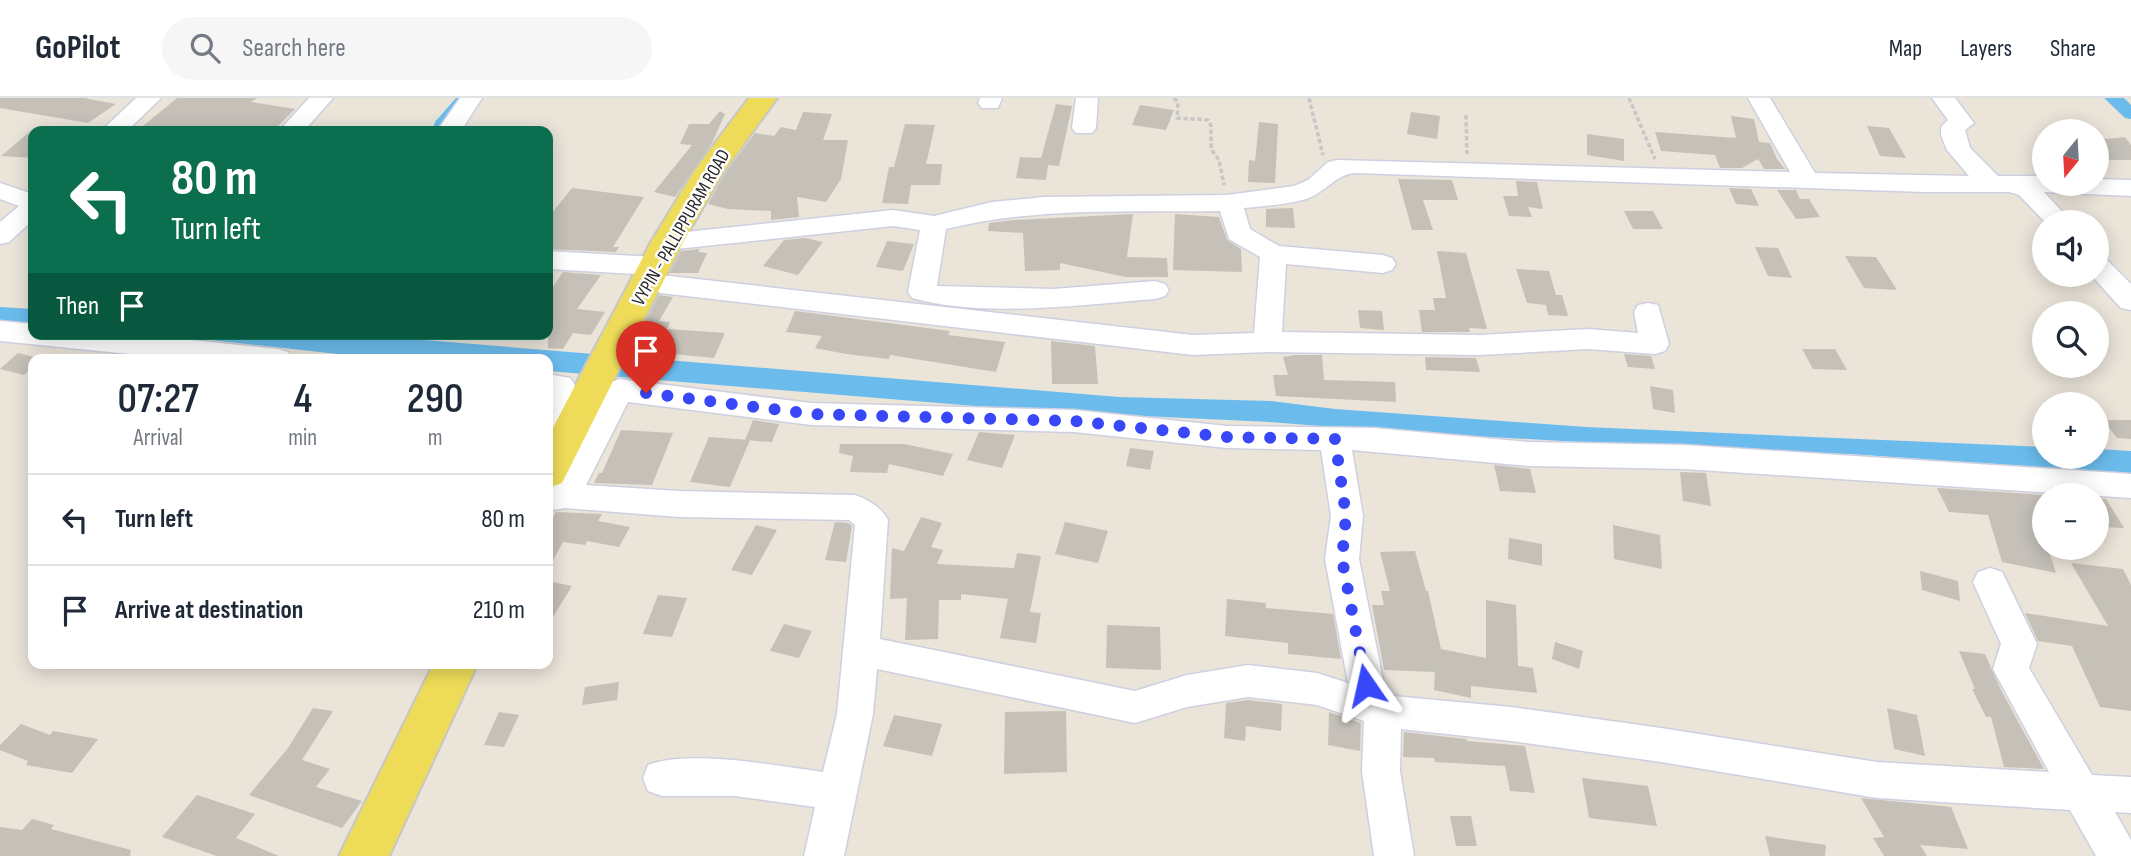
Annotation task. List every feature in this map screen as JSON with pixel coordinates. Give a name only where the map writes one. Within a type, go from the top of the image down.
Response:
[{"type":"main road","name":"VYPIN - PALLIPPURAM ROAD","points":[[554,489],[629,316],[661,264],[710,170],[763,98]]},
{"type":"main road","points":[[364,856],[453,669]]},
{"type":"street","points":[[119,126],[150,98]]},
{"type":"street","points":[[296,126],[322,98]]},
{"type":"street","points":[[452,126],[471,98]]},
{"type":"street","points":[[1084,128],[1087,98]]},
{"type":"street","points":[[1759,98],[1806,178]]},
{"type":"street","points":[[1943,98],[1962,123],[1953,127],[1951,136],[1958,148],[2001,183],[2028,190],[2047,210]]},
{"type":"street","points":[[661,264],[892,218],[934,224],[992,210],[1044,205],[1227,203],[1298,193],[1317,185],[1327,173],[1337,167],[1806,178],[1925,184],[2032,184]]},
{"type":"street","points":[[2109,187],[2131,188]]},
{"type":"street","points":[[0,191],[28,200]]},
{"type":"street","points":[[1227,203],[1234,212],[1238,233],[1273,254],[1382,264]]},
{"type":"street","points":[[0,236],[28,212]]},
{"type":"street","points":[[934,224],[922,292],[944,297],[1053,298],[1155,290]]},
{"type":"street","points":[[1267,342],[1273,254]]},
{"type":"street","points":[[553,260],[661,264],[1193,345],[1267,342],[1479,345],[1588,340],[1654,344],[1648,312]]},
{"type":"street","points":[[2109,278],[2131,301]]},
{"type":"street","points":[[0,331],[28,333]]},
{"type":"street","points":[[93,340],[229,354]]},
{"type":"street","points":[[553,384],[560,385],[553,407]]},
{"type":"street","points":[[824,856],[855,714],[872,520],[855,508],[679,504],[554,489],[619,390],[811,414],[1074,421],[1227,437],[1374,439],[1529,454],[1684,457],[2131,486]]},
{"type":"street","points":[[1335,439],[1346,516],[1342,559],[1366,685],[1383,711],[1381,771],[1394,856]]},
{"type":"street","points":[[1990,582],[2019,643],[2011,669],[2118,856]]},
{"type":"street","points":[[861,650],[1135,707],[1187,691],[1248,681],[1317,689],[1383,711],[1606,738],[1877,780],[2131,795]]},
{"type":"street","points":[[662,778],[735,778],[837,792]]},
{"type":"path","points":[[1174,98],[1178,102],[1177,118],[1208,120],[1211,149],[1219,160],[1227,203]]},
{"type":"path","points":[[1309,98],[1327,173]]},
{"type":"path","points":[[1629,98],[1662,176]]},
{"type":"path","points":[[1466,115],[1468,169]]},
{"type":"water","points":[[0,307],[28,309],[28,327],[0,324]]},
{"type":"water","points":[[210,340],[424,340],[1119,397],[1271,401],[1335,409],[1586,427],[2032,446],[2032,466],[1849,454],[1598,443],[1270,422],[1036,411],[553,371],[553,354],[338,354]]},
{"type":"water","points":[[2109,450],[2131,451],[2131,473],[2072,469],[2109,469]]},
{"type":"building","points":[[0,98],[84,98],[116,104],[88,123],[0,108]]},
{"type":"building","points":[[177,98],[257,98],[251,102],[295,109],[278,126],[143,126]]},
{"type":"building","points":[[1056,104],[1072,106],[1059,166],[1048,165],[1046,180],[1016,178],[1020,157],[1041,158]]},
{"type":"building","points":[[1140,105],[1174,110],[1166,130],[1132,125]]},
{"type":"building","points":[[720,111],[725,114],[712,143],[675,197],[654,192],[692,145],[680,144],[689,124],[709,124]]},
{"type":"building","points":[[803,112],[832,114],[823,140],[848,140],[841,179],[826,202],[797,197],[799,217],[771,220],[771,211],[728,209],[708,204],[726,172],[755,133],[774,136],[781,127],[796,130]]},
{"type":"building","points":[[1411,112],[1440,116],[1437,139],[1407,134]]},
{"type":"building","points":[[1731,116],[1754,119],[1759,142],[1770,143],[1785,169],[1764,169],[1758,159],[1742,168],[1720,168],[1715,155],[1661,151],[1655,132],[1736,138]]},
{"type":"building","points":[[1259,122],[1278,124],[1275,183],[1248,182],[1249,160],[1255,161]]},
{"type":"building","points":[[905,124],[935,125],[926,164],[942,164],[940,185],[911,185],[908,204],[882,203],[889,167],[894,167]]},
{"type":"building","points":[[1867,126],[1889,128],[1906,158],[1880,156]]},
{"type":"building","points":[[28,133],[28,158],[1,156]]},
{"type":"building","points":[[1587,134],[1624,139],[1624,161],[1587,155]]},
{"type":"building","points":[[2125,137],[2131,145],[2131,160],[2109,160],[2109,139]]},
{"type":"building","points":[[1398,179],[1452,180],[1458,200],[1423,200],[1433,230],[1412,230]]},
{"type":"building","points":[[1516,181],[1537,182],[1543,209],[1528,207],[1532,217],[1509,216],[1503,196],[1518,196]]},
{"type":"building","points":[[572,188],[644,197],[613,247],[619,247],[616,252],[553,249],[553,212]]},
{"type":"building","points":[[1729,188],[1751,189],[1759,206],[1736,204]]},
{"type":"building","points":[[1777,190],[1796,190],[1800,199],[1809,199],[1820,217],[1796,219]]},
{"type":"building","points":[[1293,208],[1295,228],[1266,227],[1266,209]]},
{"type":"building","points":[[1624,211],[1653,211],[1663,229],[1633,229]]},
{"type":"building","points":[[1133,214],[1127,257],[1167,258],[1168,277],[1126,277],[1060,263],[1060,270],[1025,271],[1023,233],[988,231],[989,223],[1014,220]]},
{"type":"building","points":[[1175,214],[1219,217],[1227,240],[1241,249],[1242,272],[1173,270]]},
{"type":"building","points":[[805,238],[823,242],[798,275],[763,266],[784,240]]},
{"type":"building","points":[[887,241],[914,244],[903,271],[876,267]]},
{"type":"building","points":[[1755,247],[1778,248],[1792,278],[1768,276]]},
{"type":"building","points":[[700,249],[698,252],[707,253],[698,273],[670,273],[681,251]]},
{"type":"building","points":[[1437,251],[1466,253],[1487,329],[1469,328],[1470,332],[1422,332],[1419,310],[1435,310],[1433,298],[1446,298]]},
{"type":"building","points":[[1845,256],[1876,257],[1897,290],[1864,288]]},
{"type":"building","points":[[1516,269],[1549,271],[1556,295],[1562,295],[1568,316],[1548,315],[1546,305],[1527,303]]},
{"type":"building","points":[[563,272],[601,275],[577,309],[605,312],[591,335],[573,333],[563,349],[548,348],[548,340],[553,340],[553,287]]},
{"type":"building","points":[[659,295],[673,297],[659,321],[670,322],[667,329],[725,333],[714,358],[631,350]]},
{"type":"building","points":[[1358,310],[1382,311],[1384,330],[1360,328]]},
{"type":"building","points":[[795,311],[950,331],[948,335],[1005,342],[996,372],[890,355],[889,359],[846,354],[815,348],[822,336],[786,332]]},
{"type":"building","points":[[1051,341],[1095,346],[1098,384],[1052,384]]},
{"type":"building","points":[[1802,349],[1835,349],[1847,370],[1813,369]]},
{"type":"building","points":[[18,353],[28,355],[28,371],[24,375],[0,369]]},
{"type":"building","points":[[1624,354],[1651,356],[1655,369],[1628,367]]},
{"type":"building","points":[[1322,355],[1324,380],[1395,382],[1396,402],[1276,396],[1273,375],[1288,375],[1283,357]]},
{"type":"building","points":[[1425,357],[1476,358],[1480,372],[1426,370]]},
{"type":"building","points":[[1650,386],[1673,390],[1675,413],[1653,409]]},
{"type":"building","points":[[753,420],[779,424],[772,442],[745,440]]},
{"type":"building","points":[[2109,420],[2131,420],[2131,439],[2117,438],[2109,428]]},
{"type":"building","points":[[621,430],[673,433],[652,485],[594,483],[599,473],[602,473]]},
{"type":"building","points":[[979,432],[1015,435],[1002,468],[967,460]]},
{"type":"building","points":[[709,437],[750,440],[730,487],[690,482]]},
{"type":"building","points":[[840,444],[904,444],[953,454],[943,476],[889,464],[887,473],[850,472],[853,456],[839,453]]},
{"type":"building","points":[[1130,448],[1154,451],[1150,470],[1126,466]]},
{"type":"building","points":[[1494,465],[1530,469],[1536,493],[1500,491]]},
{"type":"building","points":[[1680,472],[1706,473],[1711,506],[1683,501]]},
{"type":"building","points":[[1937,488],[2032,494],[2032,560],[2052,560],[2056,573],[2002,562],[1988,515],[1949,512]]},
{"type":"building","points":[[2109,504],[2124,528],[2109,527]]},
{"type":"building","points":[[556,512],[602,514],[598,521],[630,527],[619,547],[587,541],[585,545],[563,542],[553,560],[553,518]]},
{"type":"building","points":[[921,517],[942,523],[931,547],[943,550],[937,564],[1014,568],[1017,553],[1041,556],[1030,612],[1041,613],[1036,643],[1000,638],[1008,599],[961,594],[961,600],[939,600],[938,639],[905,640],[907,598],[890,599],[892,548],[904,551]]},
{"type":"building","points":[[835,522],[852,526],[846,562],[825,560]]},
{"type":"building","points":[[1065,522],[1108,531],[1098,563],[1055,554]]},
{"type":"building","points":[[756,525],[777,530],[752,575],[731,570]]},
{"type":"building","points":[[1613,525],[1660,535],[1662,569],[1614,559]]},
{"type":"building","points":[[1509,538],[1542,544],[1542,566],[1508,559]]},
{"type":"building","points":[[1415,551],[1428,591],[1441,649],[1486,658],[1486,600],[1516,605],[1518,666],[1533,668],[1537,693],[1471,686],[1471,698],[1434,690],[1435,672],[1384,670],[1372,605],[1384,605],[1381,591],[1390,591],[1380,552]]},
{"type":"building","points":[[2071,563],[2123,569],[2131,585],[2131,711],[2100,707],[2072,646],[2038,641],[2025,613],[2108,626]]},
{"type":"building","points":[[1920,571],[1958,581],[1960,601],[1922,590]]},
{"type":"building","points":[[553,582],[572,586],[553,617]]},
{"type":"building","points":[[658,595],[687,598],[672,637],[643,634]]},
{"type":"building","points":[[1227,599],[1266,603],[1266,608],[1333,614],[1341,659],[1288,654],[1288,643],[1225,636]]},
{"type":"building","points":[[784,624],[812,631],[799,658],[770,651]]},
{"type":"building","points":[[1107,625],[1160,627],[1161,670],[1106,668]]},
{"type":"building","points":[[1555,642],[1583,651],[1579,669],[1552,659]]},
{"type":"building","points":[[1959,651],[1985,654],[2001,690],[2044,769],[2004,767],[1991,717],[1986,717],[1972,689],[1975,689]]},
{"type":"building","points":[[619,682],[617,700],[582,705],[585,687]]},
{"type":"building","points":[[1248,700],[1282,704],[1281,731],[1246,726],[1245,741],[1224,738],[1226,703]]},
{"type":"building","points":[[313,708],[333,711],[302,760],[330,769],[316,787],[362,801],[342,828],[249,795],[288,748]]},
{"type":"building","points":[[1887,708],[1917,715],[1925,756],[1894,749]]},
{"type":"building","points":[[1066,711],[1067,772],[1004,774],[1005,712]]},
{"type":"building","points":[[499,712],[519,715],[504,747],[484,745]]},
{"type":"building","points":[[1329,712],[1361,723],[1360,751],[1328,745]]},
{"type":"building","points":[[894,715],[942,724],[932,756],[883,746]]},
{"type":"building","points":[[21,724],[50,735],[53,731],[98,739],[72,773],[26,765],[28,761],[0,750],[0,745]]},
{"type":"building","points":[[1404,732],[1525,746],[1535,793],[1510,791],[1505,766],[1435,762],[1434,758],[1403,757]]},
{"type":"building","points":[[1582,778],[1648,786],[1657,826],[1589,818]]},
{"type":"building","points":[[197,795],[255,814],[236,838],[279,856],[217,856],[162,837]]},
{"type":"building","points":[[1861,798],[1951,807],[1968,849],[1920,845],[1927,856],[1884,856],[1873,838],[1884,837]]},
{"type":"building","points":[[1450,816],[1471,816],[1477,846],[1456,846]]},
{"type":"building","points":[[32,819],[54,825],[51,829],[131,850],[130,856],[0,856],[0,827],[22,830]]},
{"type":"building","points":[[1765,836],[1826,845],[1825,856],[1770,856]]},
{"type":"waterway","points":[[437,126],[460,98]]},
{"type":"waterway","points":[[2113,98],[2131,114]]},
{"type":"route","points":[[646,393],[811,414],[1074,421],[1227,437],[1335,439],[1346,516],[1342,559],[1366,685]]}]
